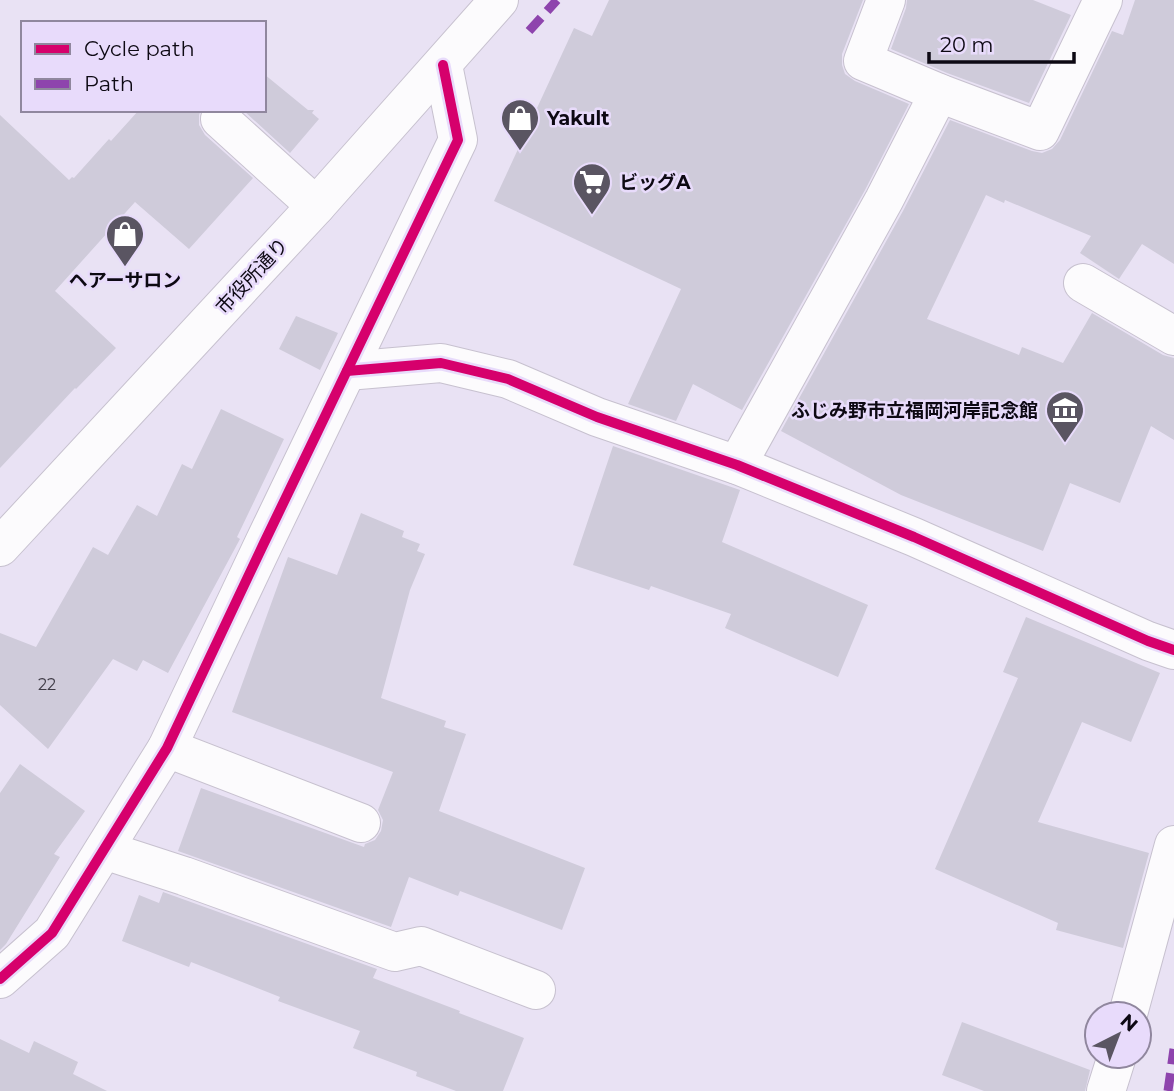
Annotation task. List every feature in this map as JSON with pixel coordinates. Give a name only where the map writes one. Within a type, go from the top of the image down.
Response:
[{"type":"street","name":"市役所通り","points":[[0,547],[317,206],[499,0]]},
{"type":"street","points":[[886,0],[863,61],[1040,131],[1103,0]]},
{"type":"street","points":[[0,979],[52,933],[167,748],[458,140],[443,65]]},
{"type":"street","points":[[737,465],[884,200],[939,93]]},
{"type":"street","points":[[220,119],[317,206]]},
{"type":"street","points":[[1083,283],[1174,336]]},
{"type":"street","points":[[347,371],[441,363],[508,379],[597,417],[737,465],[914,537],[1148,641],[1174,650]]},
{"type":"street","points":[[167,748],[361,824]]},
{"type":"street","points":[[1132,1000],[1174,845]]},
{"type":"street","points":[[104,850],[395,952],[421,946],[536,990]]},
{"type":"street","points":[[1106,1091],[1113,1070]]},
{"type":"building","points":[[609,0],[863,0],[842,54],[845,74],[909,104],[865,190],[742,410],[693,384],[676,421],[628,404],[681,289],[494,201],[574,28],[592,36]]},
{"type":"building","points":[[907,0],[1033,0],[1071,15],[1029,103],[891,49]]},
{"type":"building","points":[[1135,0],[1174,0],[1174,264],[1142,244],[1119,279],[1080,253],[1091,236],[1005,200],[1004,203],[986,195],[927,319],[1019,355],[1022,347],[1063,363],[1092,313],[1163,355],[1174,358],[1174,440],[1151,426],[1120,503],[1070,483],[1043,551],[901,495],[781,431],[903,211],[950,120],[1032,151],[1042,153],[1052,149],[1060,140],[1112,31],[1123,35]]},
{"type":"building","points":[[266,76],[308,110],[314,110],[312,113],[319,119],[290,153],[245,112],[266,112]]},
{"type":"building","points":[[137,112],[200,112],[199,125],[205,135],[253,178],[189,249],[135,202],[55,291],[116,348],[0,468],[0,115],[69,180],[74,178],[109,139],[111,141]]},
{"type":"building","points":[[296,316],[338,333],[320,370],[279,349]]},
{"type":"building","points":[[221,409],[284,439],[237,537],[240,539],[168,673],[143,660],[137,671],[113,659],[48,749],[0,705],[0,633],[36,647],[93,547],[108,555],[137,505],[157,516],[182,464],[192,469]]},
{"type":"building","points":[[613,446],[740,490],[722,542],[868,605],[838,677],[725,628],[731,614],[651,586],[649,590],[573,565]]},
{"type":"building","points":[[361,513],[404,531],[402,537],[420,544],[417,551],[425,554],[410,590],[381,698],[446,721],[444,727],[466,734],[439,811],[585,868],[562,930],[460,891],[458,896],[409,877],[391,927],[178,851],[201,788],[364,847],[375,840],[381,831],[383,820],[378,810],[393,772],[232,712],[288,557],[337,575]]},
{"type":"building","points":[[1026,617],[1160,673],[1131,742],[1082,722],[1038,822],[1149,853],[1123,948],[1056,930],[1058,923],[935,869],[1018,678],[1003,672]]},
{"type":"building","points":[[20,764],[85,811],[54,854],[60,857],[0,950],[0,793]]},
{"type":"building","points":[[163,892],[377,969],[373,978],[524,1038],[503,1091],[456,1091],[416,1076],[417,1072],[353,1048],[360,1031],[278,1001],[280,997],[191,962],[189,967],[122,941],[139,895],[159,903]]},
{"type":"building","points":[[962,1022],[1083,1067],[1083,1070],[1090,1070],[1085,1091],[984,1091],[942,1075]]},
{"type":"building","points":[[0,1039],[29,1053],[34,1041],[78,1062],[73,1074],[107,1091],[0,1091]]},
{"type":"marked path","points":[[529,31],[557,0]]},
{"type":"marked path","points":[[1168,1091],[1174,1049]]},
{"type":"cycle path","points":[[0,979],[52,933],[167,748],[458,140],[443,65]]},
{"type":"cycle path","points":[[347,371],[441,363],[508,379],[597,417],[737,465],[914,537],[1148,641],[1174,650]]},
{"type":"place","name":"Yakult","points":[[520,152]]},
{"type":"place","name":"ビッグA","points":[[592,216]]},
{"type":"place","name":"ヘアーサロン","points":[[125,268]]},
{"type":"place","name":"ふじみ野市立福岡河岸記念館","points":[[1065,444]]}]
